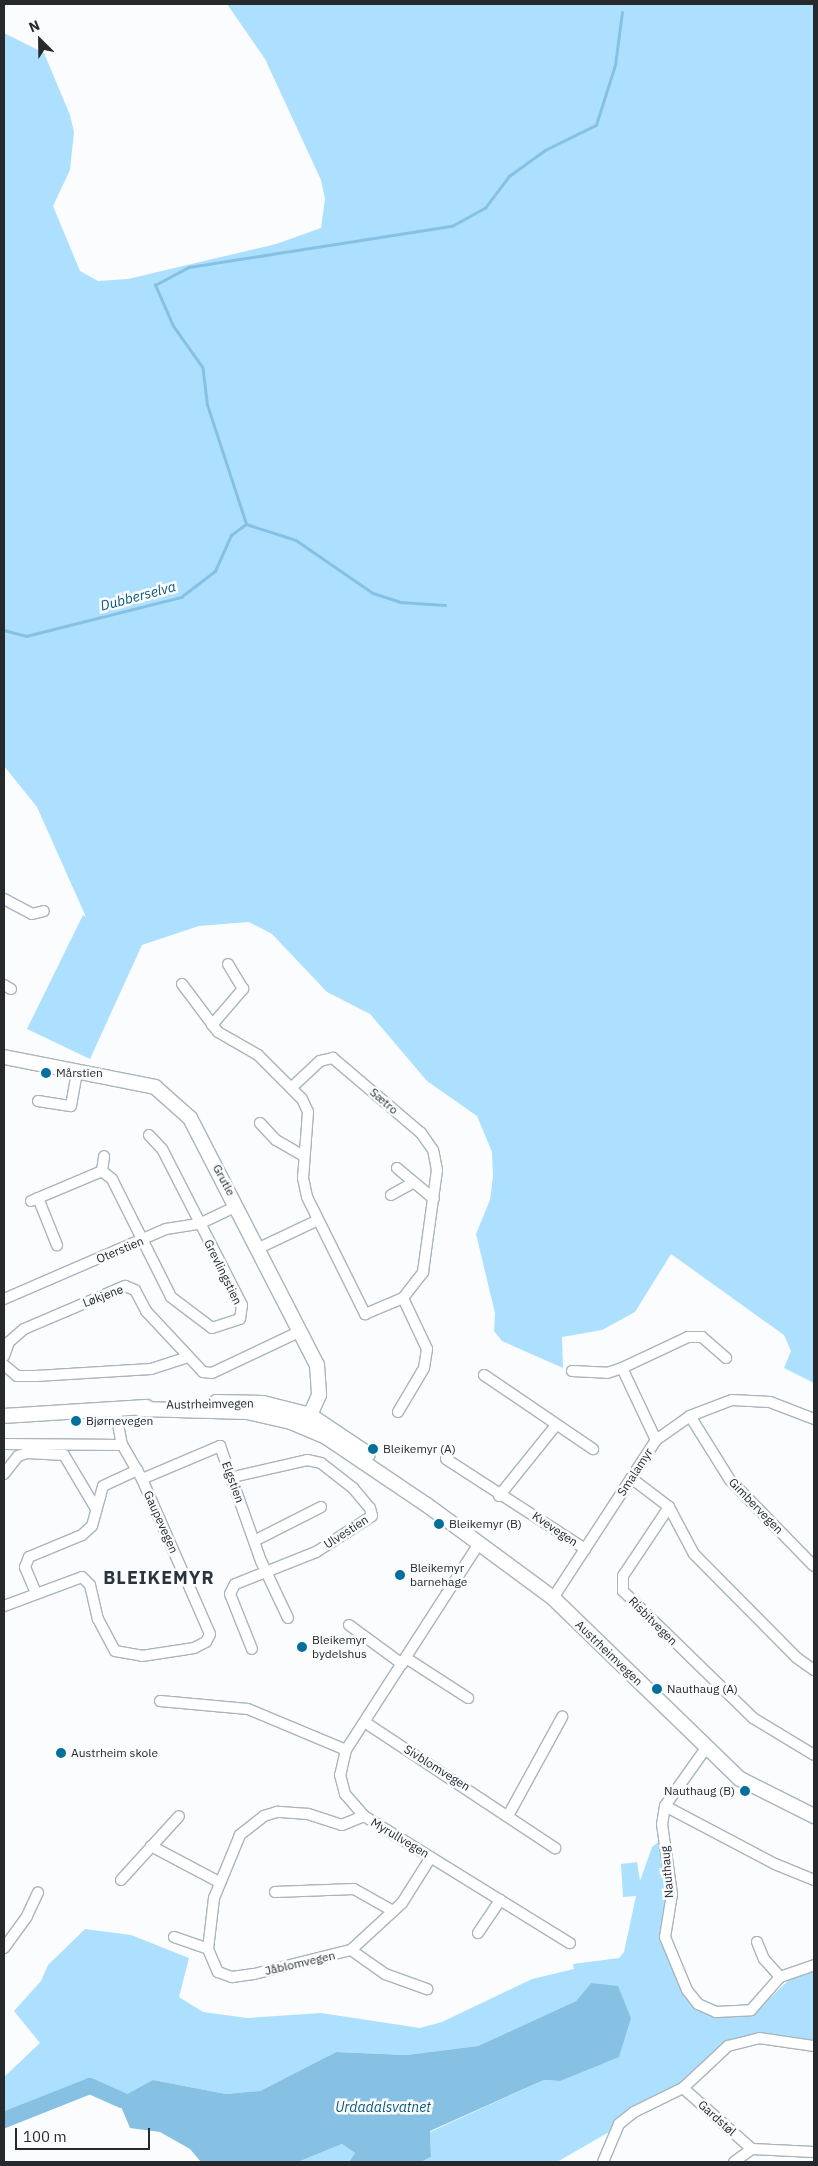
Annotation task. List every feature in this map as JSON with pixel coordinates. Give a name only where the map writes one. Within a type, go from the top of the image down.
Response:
[{"type":"main road","name":"Grutle","points":[[4,1057],[155,1087],[174,1101],[190,1118],[260,1248],[301,1331],[319,1380],[319,1395],[308,1421]]},
{"type":"main road","name":"Austrheimvegen","points":[[4,1416],[242,1401],[308,1421],[342,1434],[427,1505],[480,1542],[553,1598],[740,1779],[814,1816]]},
{"type":"street","points":[[4,899],[32,914],[44,911]]},
{"type":"street","points":[[212,1024],[243,988],[228,964]]},
{"type":"street","name":"Sætro","points":[[182,984],[212,1024],[232,1041],[258,1055],[293,1086],[308,1112],[303,1178],[316,1221],[365,1314],[403,1298],[418,1281],[427,1262],[437,1170],[433,1150],[421,1133],[339,1061],[325,1058],[293,1086]]},
{"type":"street","points":[[38,1101],[71,1106],[77,1071]]},
{"type":"street","points":[[260,1123],[276,1140],[304,1156]]},
{"type":"street","name":"Grevlingstien","points":[[102,1171],[112,1179],[171,1297],[212,1328],[223,1327],[240,1319],[242,1304],[199,1224],[162,1149],[148,1135]]},
{"type":"street","points":[[57,1245],[35,1199],[102,1171],[104,1156]]},
{"type":"street","points":[[397,1168],[434,1199]]},
{"type":"street","points":[[391,1195],[413,1183]]},
{"type":"street","name":"Oterstien","points":[[4,1300],[166,1229],[199,1224],[237,1206]]},
{"type":"street","points":[[260,1248],[316,1221]]},
{"type":"street","name":"Løkjene","points":[[4,1356],[9,1342],[24,1329],[125,1286],[135,1290],[146,1312],[203,1372],[212,1373],[301,1331]]},
{"type":"street","points":[[398,1412],[424,1368],[427,1349],[403,1298]]},
{"type":"street","points":[[572,1371],[607,1373],[622,1368],[688,1337],[702,1337],[726,1358]]},
{"type":"street","points":[[4,1365],[17,1376],[36,1376],[151,1369],[188,1357]]},
{"type":"street","points":[[622,1368],[656,1440]]},
{"type":"street","points":[[484,1375],[593,1449]]},
{"type":"street","name":"Smalamyr","points":[[553,1598],[656,1440],[690,1416],[732,1400],[770,1402],[814,1419]]},
{"type":"street","name":"Gaupevegen","points":[[36,1593],[76,1578],[87,1579],[108,1643],[124,1654],[142,1656],[194,1648],[206,1642],[210,1634],[139,1474],[122,1445],[115,1410]]},
{"type":"street","name":"Gimbervegen","points":[[690,1416],[730,1480],[814,1566]]},
{"type":"street","points":[[499,1496],[556,1425]]},
{"type":"street","points":[[4,1444],[122,1445]]},
{"type":"street","name":"Elgstien","points":[[139,1474],[220,1446],[266,1570],[288,1618]]},
{"type":"street","points":[[4,1474],[18,1456],[27,1453],[64,1455],[95,1507]]},
{"type":"street","name":"Kvevegen","points":[[446,1459],[499,1496],[546,1520],[585,1549]]},
{"type":"street","name":"Ulvestien","points":[[233,1477],[307,1460],[321,1463],[340,1477],[370,1508],[372,1516],[316,1552],[276,1570],[266,1570],[231,1590],[252,1650]]},
{"type":"street","points":[[4,1606],[36,1593],[25,1567],[29,1557],[82,1535],[92,1526],[95,1507],[103,1486],[139,1474]]},
{"type":"street","points":[[631,1478],[669,1507],[694,1554],[778,1639],[814,1670]]},
{"type":"street","points":[[256,1540],[321,1507]]},
{"type":"street","name":"Risbitvegen","points":[[669,1507],[624,1576],[623,1591],[753,1718],[814,1755]]},
{"type":"street","name":"Myrullvegen","points":[[480,1542],[366,1722],[346,1750],[340,1775],[344,1794],[364,1816],[570,1943]]},
{"type":"street","points":[[349,1625],[404,1661],[468,1698]]},
{"type":"street","points":[[160,1701],[248,1709],[346,1750]]},
{"type":"street","points":[[509,1814],[562,1717]]},
{"type":"street","name":"Sivblomvegen","points":[[366,1722],[509,1814],[555,1848]]},
{"type":"street","points":[[706,1748],[665,1806],[774,1864],[814,1880]]},
{"type":"street","name":"Nauthaug","points":[[665,1806],[662,1824],[672,1894],[665,1937],[687,1990],[698,2004],[729,2014],[751,2010],[780,1977],[814,1965]]},
{"type":"street","points":[[174,1937],[208,1949],[219,1882],[240,1835],[264,1816],[290,1812],[342,1825],[364,1816]]},
{"type":"street","points":[[121,1880],[179,1816]]},
{"type":"street","points":[[151,1846],[219,1882]]},
{"type":"street","name":"Jåblomvegen","points":[[208,1949],[218,1972],[232,1977],[351,1950],[393,1911],[431,1857]]},
{"type":"street","points":[[275,1892],[354,1889],[393,1911]]},
{"type":"street","points":[[4,1948],[28,1916],[38,1892]]},
{"type":"street","points":[[478,1933],[500,1900]]},
{"type":"street","points":[[757,1942],[764,1959],[780,1977]]},
{"type":"street","points":[[351,1950],[385,1974],[426,1989]]},
{"type":"street","points":[[603,2162],[620,2124],[634,2112],[683,2088],[728,2046],[759,2038],[814,2046]]},
{"type":"street","name":"Gardstøl","points":[[683,2088],[752,2148]]},
{"type":"street","points":[[734,2162],[752,2148],[814,2152]]},
{"type":"street","points":[[800,2162],[801,2151]]},
{"type":"shaded area","points":[[227,4],[814,4],[814,1383],[784,1368],[791,1351],[784,1335],[671,1254],[635,1312],[602,1330],[562,1337],[563,1368],[502,1341],[494,1331],[495,1313],[476,1234],[490,1200],[493,1176],[492,1152],[477,1116],[427,1081],[370,1014],[327,992],[272,934],[249,922],[199,926],[142,945],[90,1059],[27,1029],[83,915],[86,917],[37,807],[4,766],[4,33],[44,53],[70,115],[74,132],[70,170],[53,206],[80,271],[98,281],[128,279],[276,244],[321,228],[325,199],[321,180],[265,59]]},
{"type":"shaded area","points":[[665,1837],[668,1873],[662,1932],[667,1951],[704,2007],[739,2013],[770,1998],[793,1976],[814,1969],[814,2047],[761,2041],[728,2050],[609,2132],[557,2162],[421,2162],[431,2157],[430,2132],[544,2080],[560,2081],[591,1983],[576,2001],[478,2046],[406,2055],[336,2052],[260,2091],[226,2094],[153,2080],[122,2100],[90,2086],[4,2120],[4,2077],[40,2043],[14,2011],[41,1981],[48,1965],[85,1929],[131,1935],[189,1958],[179,1997],[203,2012],[247,2018],[321,2013],[420,2028],[442,2022],[532,1979],[574,1969],[573,1964],[619,1958],[624,1952],[636,1896],[623,1897],[621,1864],[637,1862],[640,1881],[652,1847]]},
{"type":"shaded area","points":[[342,2144],[355,2153],[349,2162],[298,2162]]},
{"type":"water","name":"Urdadalsvatnet","points":[[591,1983],[618,1986],[631,2018],[619,2057],[560,2081],[544,2080],[430,2131],[431,2157],[421,2162],[349,2162],[355,2153],[342,2144],[298,2162],[201,2162],[190,2149],[160,2132],[130,2128],[122,2109],[122,2097],[153,2080],[226,2094],[260,2091],[336,2052],[406,2055],[478,2046],[576,2001]]},
{"type":"waterway","points":[[246,524],[207,405],[202,367],[173,326],[155,285],[189,267],[452,226],[485,208],[509,176],[545,150],[596,125],[615,65],[622,12]]},
{"type":"waterway","points":[[246,524],[296,540],[373,593],[400,602],[445,605]]},
{"type":"waterway","name":"Dubberselva","points":[[4,630],[26,636],[181,597],[215,571],[231,535],[246,524]]},
{"type":"waterway","points":[[4,2120],[90,2086],[122,2100]]},
{"type":"place","name":"Mårstien","points":[[46,1073]]},
{"type":"place","name":"Bjørnevegen","points":[[76,1421]]},
{"type":"place","name":"Bleikemyr (A)","points":[[373,1449]]},
{"type":"place","name":"Bleikemyr (B)","points":[[439,1524]]},
{"type":"place","name":"Bleikemyr barnehage","points":[[400,1575]]},
{"type":"place","name":"Bleikemyr bydelshus","points":[[302,1647]]},
{"type":"place","name":"Nauthaug (A)","points":[[657,1689]]},
{"type":"place","name":"Austrheim skole","points":[[61,1753]]},
{"type":"place","name":"Nauthaug (B)","points":[[745,1791]]},
{"type":"district","name":"BLEIKEMYR","points":[[159,1578]]}]
